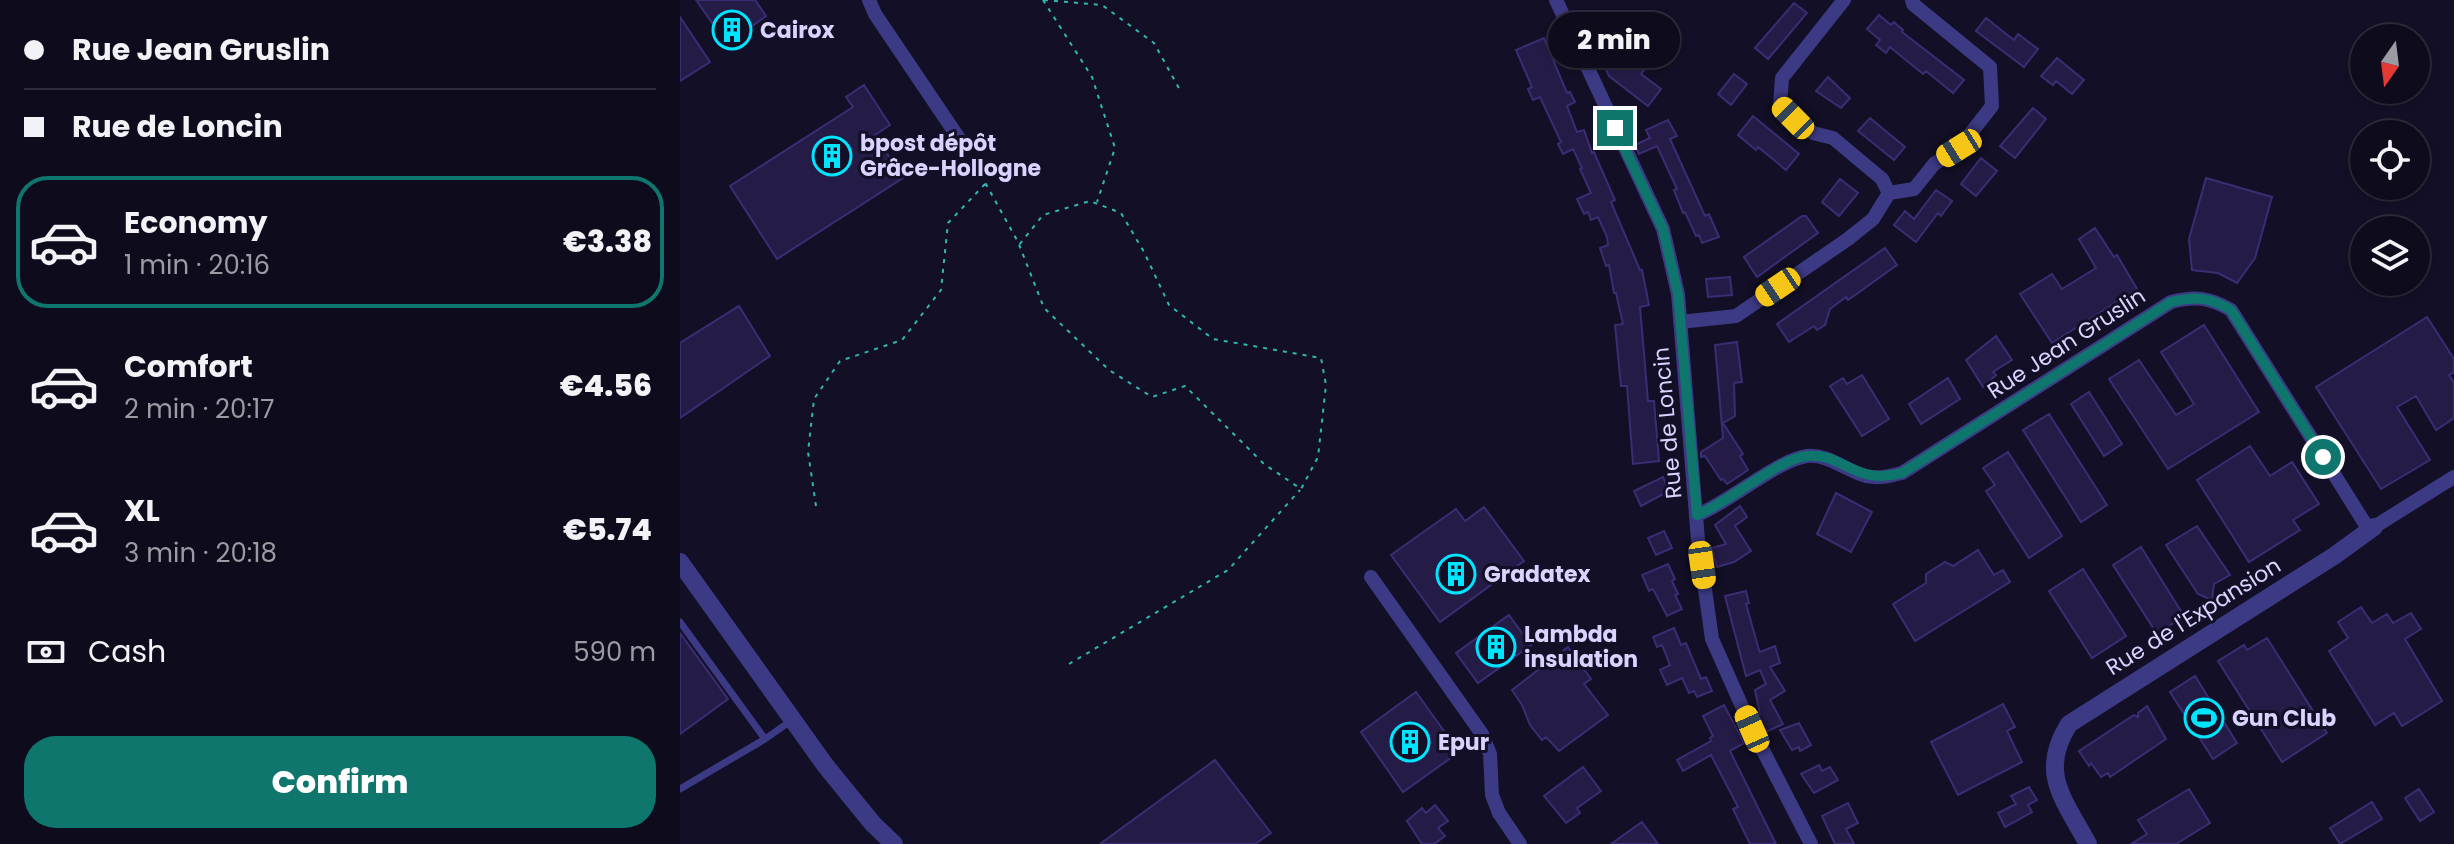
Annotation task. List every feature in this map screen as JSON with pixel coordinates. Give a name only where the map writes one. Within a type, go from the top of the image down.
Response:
[{"type":"street","points":[[869,0],[875,14],[964,146]]},
{"type":"street","name":"Rue de Loncin","points":[[1556,0],[1663,229],[1678,294],[1697,515],[1712,639],[1752,729],[1811,844]]},
{"type":"street","points":[[1844,0],[1782,78],[1780,105],[1813,133],[1833,138],[1882,179],[1889,193]]},
{"type":"street","points":[[1680,322],[1736,316],[1848,239],[1873,219],[1889,193],[1914,189],[1934,164],[1959,148],[1992,106],[1990,67],[1928,17],[1912,0]]},
{"type":"street","name":"Rue Jean Gruslin","points":[[1697,515],[1715,508],[1783,465],[1807,456],[1819,456],[1862,475],[1874,477],[1902,473],[2171,302],[2195,296],[2213,300],[2231,310],[2372,528]]},
{"type":"street","name":"Rue de l'Expansion","points":[[2088,844],[2053,772],[2057,742],[2069,724],[2454,477]]},
{"type":"street","points":[[680,562],[793,720],[873,824],[894,844]]},
{"type":"street","points":[[1371,577],[1482,734],[1490,754],[1492,795],[1499,813],[1520,844]]},
{"type":"lane","points":[[680,622],[765,739]]},
{"type":"lane","points":[[680,789],[793,720]]},
{"type":"path","points":[[1043,0],[1102,5],[1154,43],[1180,90]]},
{"type":"path","points":[[1043,0],[1092,77],[1115,148],[1097,203]]},
{"type":"path","points":[[964,146],[1019,245],[1044,308],[1109,370],[1152,397],[1185,386],[1264,464],[1301,489]]},
{"type":"path","points":[[816,506],[808,452],[814,399],[840,361],[902,340],[941,290],[948,223],[986,183]]},
{"type":"path","points":[[1019,245],[1043,215],[1090,201],[1121,213],[1169,305],[1213,339],[1321,358],[1326,385],[1318,457],[1301,489],[1228,570],[1069,664]]},
{"type":"building","name":"Cairox","points":[[696,0],[755,0],[766,16],[727,44]]},
{"type":"building","points":[[1794,3],[1807,13],[1768,59],[1755,48]]},
{"type":"building","points":[[1604,15],[1638,42],[1627,56],[1645,69],[1641,74],[1661,89],[1648,106],[1609,76],[1596,49],[1599,44],[1588,35]]},
{"type":"building","points":[[1879,15],[1891,25],[1894,22],[1902,32],[1964,80],[1953,93],[1890,47],[1886,53],[1876,45],[1880,40],[1867,29]]},
{"type":"building","points":[[680,17],[710,62],[680,81]]},
{"type":"building","points":[[1986,18],[2014,40],[2018,34],[2038,49],[2024,67],[1976,31]]},
{"type":"building","points":[[1544,38],[1567,93],[1570,92],[1575,102],[1567,106],[1577,132],[1584,130],[1615,200],[1611,202],[1642,270],[1649,305],[1640,307],[1648,401],[1654,401],[1659,461],[1633,464],[1627,386],[1621,386],[1615,325],[1623,324],[1609,265],[1606,266],[1600,248],[1608,245],[1607,237],[1598,217],[1591,220],[1588,212],[1584,214],[1577,199],[1591,193],[1582,168],[1573,149],[1563,154],[1558,144],[1561,142],[1540,97],[1533,100],[1528,89],[1532,87],[1516,50]]},
{"type":"building","points":[[2057,58],[2084,80],[2072,94],[2056,81],[2053,85],[2041,76]]},
{"type":"building","points":[[1734,74],[1747,84],[1731,105],[1718,94]]},
{"type":"building","points":[[1828,77],[1850,98],[1841,108],[1816,91]]},
{"type":"building","name":"bpost dépôt Grâce-Hollogne","points":[[864,85],[890,125],[875,135],[903,178],[777,259],[730,186],[853,107],[846,97]]},
{"type":"building","points":[[2033,108],[2046,119],[2015,158],[2000,146]]},
{"type":"building","points":[[1753,116],[1799,154],[1786,170],[1738,135]]},
{"type":"building","points":[[1870,118],[1905,147],[1894,160],[1858,131]]},
{"type":"building","points":[[1668,120],[1677,136],[1670,139],[1705,216],[1709,214],[1719,237],[1702,243],[1683,213],[1674,190],[1677,189],[1657,146],[1639,154],[1635,145],[1650,138],[1646,130]]},
{"type":"building","points":[[1981,158],[1997,171],[1976,196],[1961,184]]},
{"type":"building","points":[[2206,178],[2272,197],[2255,258],[2237,283],[2218,273],[2192,270],[2189,239]]},
{"type":"building","points":[[1840,179],[1858,193],[1839,216],[1822,202]]},
{"type":"building","points":[[1936,190],[1952,201],[1941,216],[1938,213],[1916,242],[1894,225],[1905,211],[1914,219]]},
{"type":"building","points":[[1806,216],[1818,233],[1757,277],[1744,257]]},
{"type":"building","points":[[2095,228],[2114,257],[2117,255],[2137,289],[2052,343],[2020,294],[2052,274],[2062,289],[2096,268],[2079,239]]},
{"type":"building","points":[[1885,248],[1897,265],[1830,309],[1825,325],[1817,330],[1814,326],[1789,342],[1777,324]]},
{"type":"building","points":[[1730,277],[1732,295],[1708,297],[1706,279]]},
{"type":"building","points":[[739,306],[770,356],[680,418],[680,343]]},
{"type":"building","points":[[2427,317],[2454,359],[2454,372],[2449,375],[2454,383],[2454,418],[2436,430],[2416,396],[2397,407],[2430,460],[2381,489],[2316,387]]},
{"type":"building","points":[[2204,325],[2259,412],[2168,469],[2109,379],[2139,360],[2176,415],[2194,404],[2161,352]]},
{"type":"building","points":[[1996,336],[2012,360],[1993,372],[1996,375],[1983,387],[1966,360]]},
{"type":"building","points":[[1737,342],[1742,382],[1734,383],[1735,416],[1723,423],[1743,454],[1740,456],[1748,470],[1727,484],[1705,456],[1701,457],[1701,452],[1723,438],[1715,345]]},
{"type":"building","points":[[1862,375],[1889,419],[1862,436],[1830,386],[1843,378],[1847,384]]},
{"type":"building","points":[[1948,378],[1960,399],[1921,424],[1909,404]]},
{"type":"building","points":[[2089,392],[2122,444],[2104,456],[2071,404]]},
{"type":"building","points":[[2049,414],[2107,505],[2081,522],[2023,430]]},
{"type":"building","points":[[2250,446],[2270,476],[2292,462],[2319,504],[2293,520],[2300,530],[2249,562],[2197,480]]},
{"type":"building","points":[[2008,452],[2062,536],[2029,558],[1986,491],[1995,485],[1983,468]]},
{"type":"building","points":[[1663,477],[1669,491],[1641,506],[1634,491]]},
{"type":"building","points":[[1836,493],[1872,512],[1851,552],[1817,534]]},
{"type":"building","points":[[1740,506],[1747,517],[1735,526],[1751,551],[1734,562],[1717,567],[1712,548],[1726,544],[1715,525]]},
{"type":"building","name":"Gradatex","points":[[1484,507],[1524,561],[1440,622],[1391,555],[1456,509],[1465,521]]},
{"type":"building","points":[[2197,526],[2230,575],[2214,584],[2212,600],[2198,594],[2166,545]]},
{"type":"building","points":[[1664,531],[1672,548],[1656,555],[1648,538]]},
{"type":"building","points":[[2141,547],[2184,616],[2157,634],[2113,565]]},
{"type":"building","points":[[1978,550],[1994,575],[2003,570],[2010,582],[1915,641],[1893,604],[1926,583],[1926,574],[1945,562],[1953,566]]},
{"type":"building","points":[[1668,564],[1675,579],[1672,581],[1678,594],[1675,595],[1682,609],[1667,616],[1642,575]]},
{"type":"building","points":[[2083,569],[2126,636],[2092,658],[2049,591]]},
{"type":"building","points":[[1746,591],[1749,603],[1746,604],[1759,650],[1775,646],[1780,663],[1770,667],[1785,691],[1770,700],[1783,724],[1766,732],[1757,716],[1760,714],[1755,690],[1766,684],[1760,670],[1746,676],[1725,596]]},
{"type":"building","points":[[2361,607],[2372,623],[2387,614],[2393,623],[2411,613],[2421,629],[2405,639],[2442,701],[2402,726],[2394,713],[2375,725],[2329,651],[2348,638],[2338,622]]},
{"type":"building","name":"Lambda insulation","points":[[1509,615],[1525,637],[1530,632],[1537,641],[1478,683],[1456,653]]},
{"type":"building","points":[[1674,628],[1681,645],[1686,643],[1701,679],[1706,677],[1712,691],[1697,697],[1694,691],[1689,693],[1682,678],[1667,685],[1660,670],[1670,665],[1662,645],[1657,647],[1653,637]]},
{"type":"building","points":[[680,633],[728,699],[680,734]]},
{"type":"building","points":[[2267,638],[2327,733],[2282,762],[2218,661],[2244,645],[2247,650]]},
{"type":"building","points":[[1568,647],[1591,679],[1584,684],[1608,715],[1559,751],[1546,737],[1542,740],[1530,725],[1512,690]]},
{"type":"building","name":"Gun Club","points":[[2195,676],[2237,743],[2213,759],[2170,692]]},
{"type":"building","name":"Epur","points":[[1416,692],[1459,752],[1403,792],[1361,732]]},
{"type":"building","points":[[2003,704],[2015,727],[2007,731],[2022,762],[1958,795],[1931,742]]},
{"type":"building","points":[[1724,705],[1744,743],[1730,751],[1776,844],[1750,844],[1733,809],[1738,807],[1711,755],[1683,771],[1677,760],[1711,741],[1713,736],[1703,716]]},
{"type":"building","points":[[2147,706],[2166,739],[2110,777],[2108,773],[2101,777],[2079,751],[2134,715],[2138,717],[2138,713]]},
{"type":"building","points":[[1799,723],[1811,745],[1800,751],[1799,747],[1792,750],[1780,730]]},
{"type":"building","points":[[1215,760],[1271,833],[1255,844],[1100,844]]},
{"type":"building","points":[[1819,765],[1822,771],[1830,767],[1838,780],[1814,793],[1801,774]]},
{"type":"building","points":[[1583,767],[1601,791],[1577,808],[1580,813],[1566,823],[1544,796]]},
{"type":"building","points":[[2029,787],[2037,800],[2028,805],[2032,812],[2005,827],[1998,813],[2016,804],[2011,796]]},
{"type":"building","points":[[2189,789],[2210,823],[2176,844],[2131,844],[2147,834],[2138,820]]},
{"type":"building","points":[[2419,789],[2434,812],[2420,821],[2405,798]]},
{"type":"building","points":[[2372,802],[2382,819],[2340,844],[2330,828]]},
{"type":"building","points":[[1848,803],[1858,823],[1846,829],[1854,844],[1835,844],[1822,816]]},
{"type":"building","points":[[1435,805],[1448,821],[1438,828],[1445,836],[1434,844],[1422,844],[1407,821],[1422,808],[1426,813]]},
{"type":"building","points":[[1642,822],[1658,844],[1611,844]]},
{"type":"place","name":"Cairox","points":[[732,30]]},
{"type":"place","name":"bpost dépôt Grâce-Hollogne","points":[[832,156]]},
{"type":"place","name":"Gradatex","points":[[1456,574]]},
{"type":"place","name":"Lambda insulation","points":[[1496,647]]},
{"type":"place","name":"Gun Club","points":[[2204,718]]},
{"type":"place","name":"Epur","points":[[1410,742]]},
{"type":"route","points":[[1615,128],[1663,229],[1678,294],[1697,515],[1715,508],[1794,459],[1807,456],[1819,456],[1862,475],[1884,478],[1902,473],[2171,302],[2195,296],[2213,300],[2231,310],[2323,457]]}]
